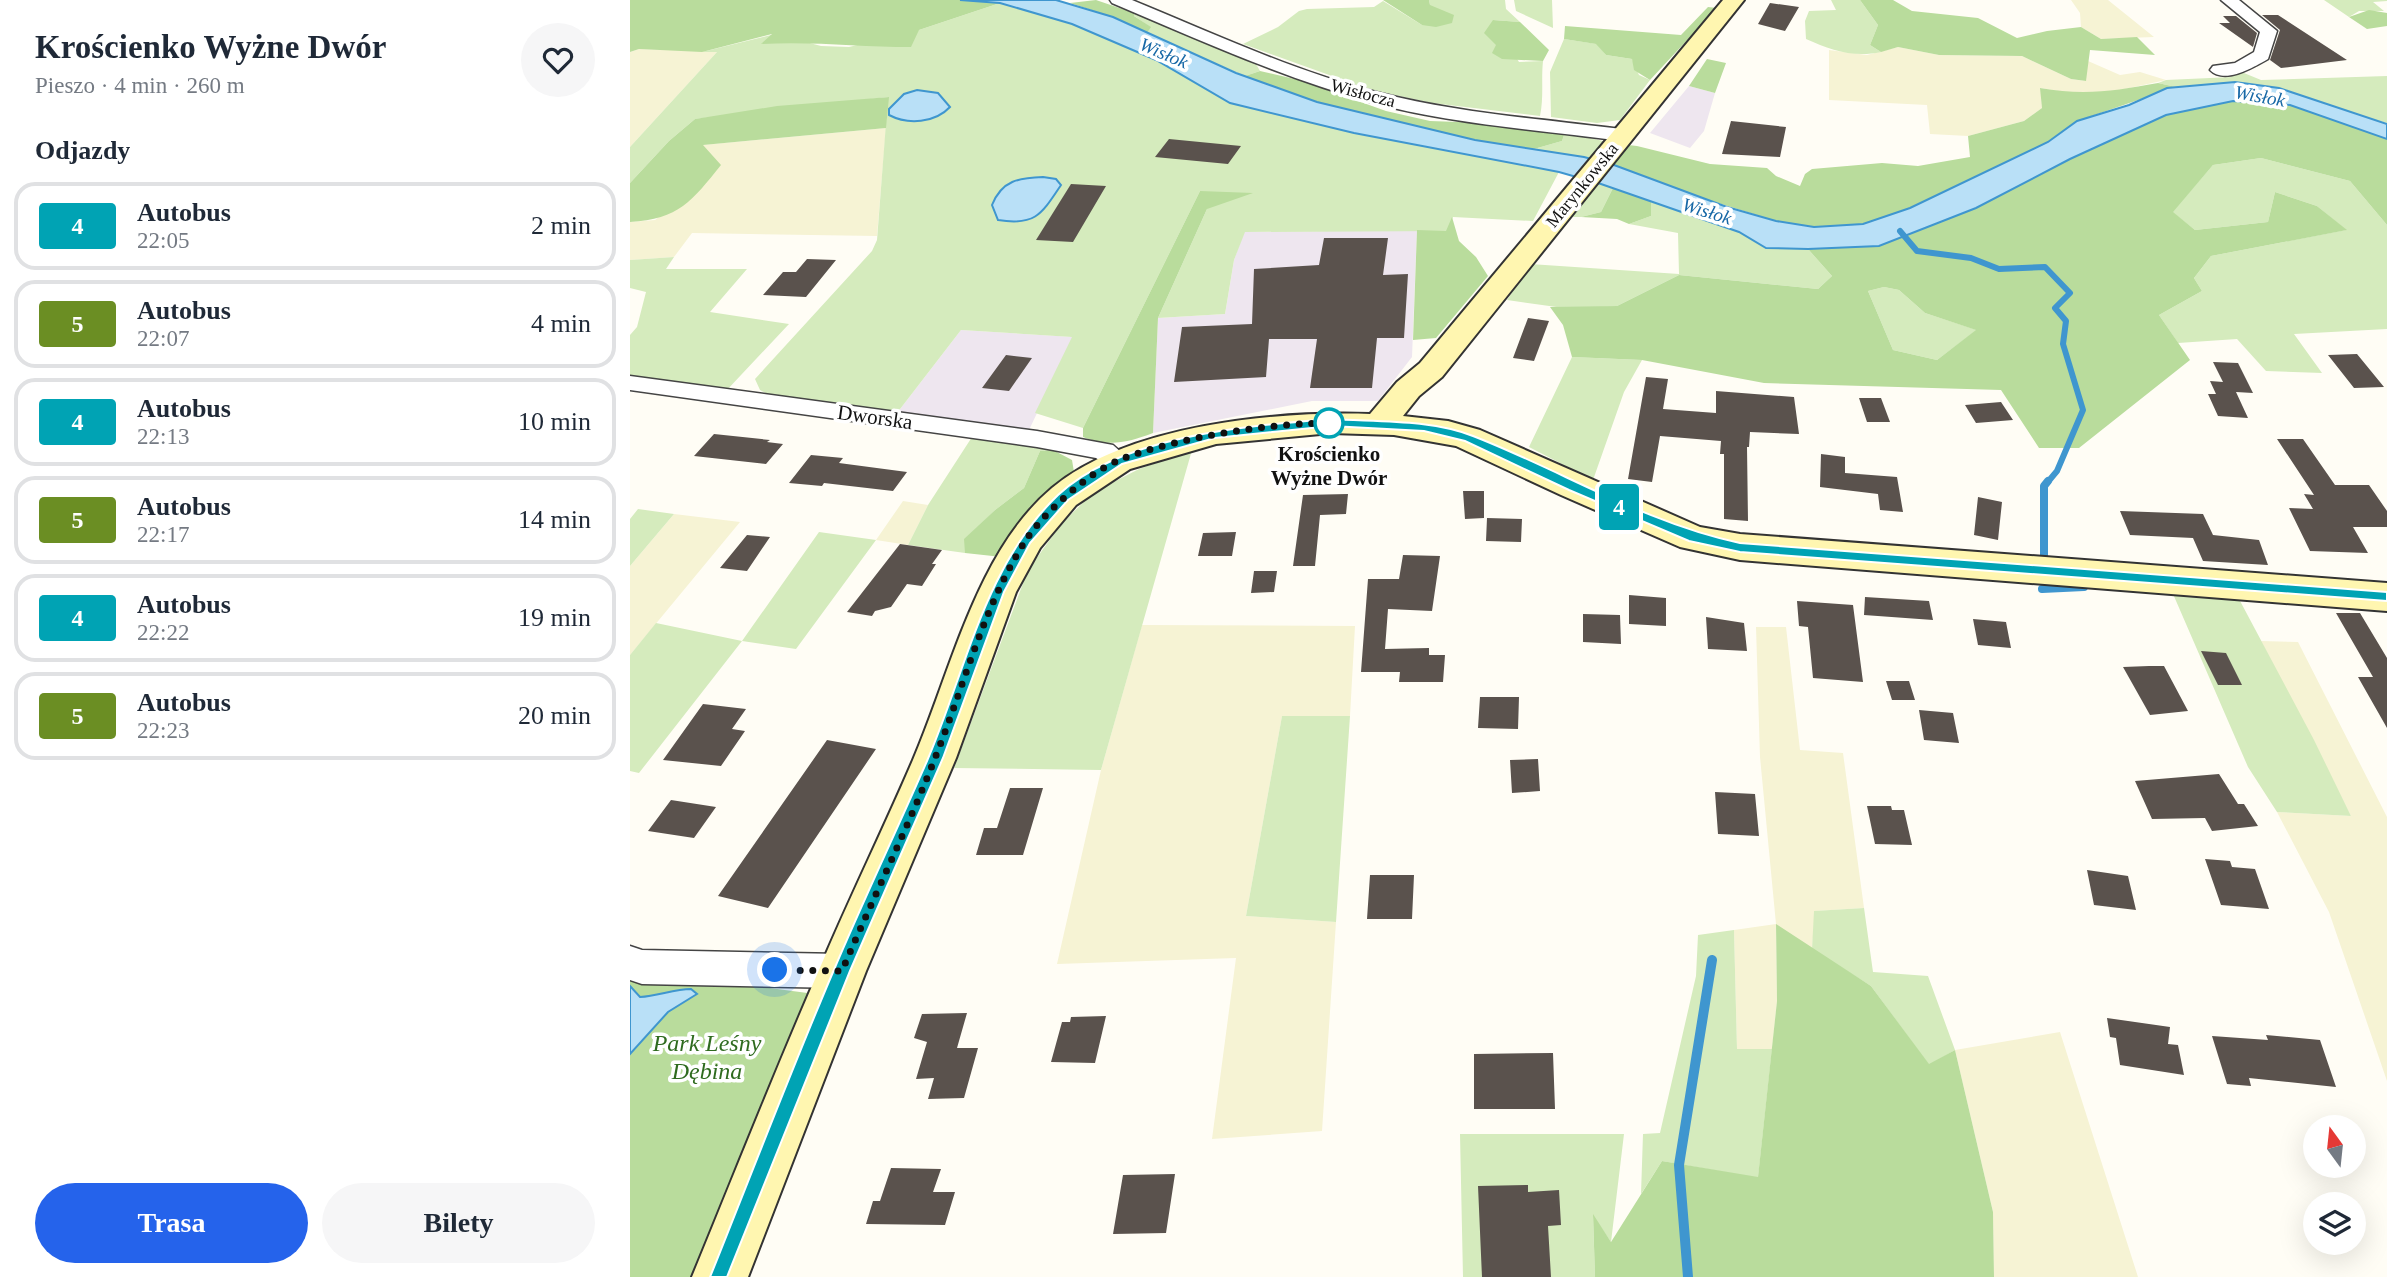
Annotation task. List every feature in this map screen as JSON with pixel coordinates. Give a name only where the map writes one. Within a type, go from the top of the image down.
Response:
[{"type":"street","name":"Wisłocza","points":[[1118,0],[1296,73],[1376,98],[1617,140]]},
{"type":"street","name":"Marynkowska","points":[[1387,425],[1410,416],[1430,378],[1566,203],[1734,0]]},
{"type":"street","points":[[2220,70],[2239,68],[2262,55],[2269,31],[2229,0]]},
{"type":"street","points":[[1430,378],[1448,420],[1468,438]]},
{"type":"street","name":"Dworska","points":[[630,383],[1037,439],[1104,451],[1118,461]]},
{"type":"street","points":[[720,1277],[842,971],[935,758],[997,592],[1026,540],[1064,497],[1118,461],[1215,434],[1312,424],[1387,425],[1448,432],[1468,438],[1573,487],[1693,538],[1740,548],[2387,597]]},
{"type":"street","points":[[630,963],[642,967],[842,971]]},
{"type":"shaded area","points":[[2071,0],[2108,0],[2154,37],[2101,39],[2081,27],[2080,13]]},
{"type":"shaded area","points":[[1898,47],[1939,55],[2022,56],[2071,79],[2085,81],[2088,61],[2120,75],[2140,72],[2166,80],[2102,94],[2068,93],[2041,88],[2042,108],[2024,121],[1968,136],[1930,134],[1927,105],[1829,100],[1829,50],[1867,55]]},
{"type":"shaded area","points":[[639,49],[718,51],[630,147],[630,52]]},
{"type":"shaded area","points":[[1689,86],[1715,93],[1704,131],[1690,148],[1650,133]]},
{"type":"shaded area","points":[[886,128],[877,236],[692,233],[674,257],[630,260],[630,222],[655,220],[720,166],[702,145]]},
{"type":"shaded area","points":[[1417,230],[1412,357],[1378,401],[1312,401],[1153,433],[1158,318],[1225,314],[1234,260],[1244,232]]},
{"type":"shaded area","points":[[961,330],[1073,337],[1029,430],[897,413]]},
{"type":"shaded area","points":[[903,501],[928,505],[908,545],[876,540]]},
{"type":"shaded area","points":[[674,514],[740,522],[630,655],[630,566]]},
{"type":"shaded area","points":[[1142,625],[1355,626],[1350,716],[1282,716],[1246,916],[1336,922],[1322,1131],[1212,1139],[1236,958],[1057,964],[1101,770]]},
{"type":"shaded area","points":[[1756,627],[1786,627],[1800,750],[1843,753],[1864,908],[1815,911],[1812,949],[1776,925],[1777,1001],[1772,1049],[1737,1049],[1734,930],[1776,924],[1760,757]]},
{"type":"shaded area","points":[[2261,641],[2298,642],[2387,817],[2387,1081],[2329,912],[2277,812],[2351,816]]},
{"type":"shaded area","points":[[2060,1032],[2138,1277],[1994,1277],[1993,1212],[1955,1050]]},
{"type":"green space","points":[[630,0],[960,0],[1000,3],[919,30],[911,47],[761,44],[772,34],[702,52],[639,49],[630,52]]},
{"type":"green space","points":[[1096,0],[1134,13],[1134,16],[1151,27],[1147,33],[1113,17],[1070,3]]},
{"type":"green space","points":[[1383,0],[1429,0],[1430,5],[1454,15],[1452,23],[1436,27],[1422,25]]},
{"type":"green space","points":[[1429,0],[1505,0],[1506,9],[1520,22],[1493,20],[1519,62],[1543,61],[1540,116],[1432,103],[1371,90],[1243,44],[1307,9],[1374,7],[1383,1],[1422,25],[1430,5]]},
{"type":"green space","points":[[1514,0],[1552,0],[1553,28],[1516,11]]},
{"type":"green space","points":[[1831,0],[1860,0],[1878,25],[1870,45],[1881,52],[1842,52],[1806,39],[1805,21],[1809,11],[1836,10]]},
{"type":"green space","points":[[1860,0],[1893,0],[1912,11],[1978,18],[2017,38],[2081,27],[2101,39],[2137,37],[2155,55],[2090,50],[2086,81],[2071,79],[2022,56],[1939,55],[1898,47],[1881,52],[1870,45],[1878,25]]},
{"type":"green space","points":[[2324,0],[2387,1],[2373,2],[2384,11],[2359,11],[2349,17]]},
{"type":"green space","points":[[1000,3],[1072,24],[1156,60],[1230,103],[1354,133],[1559,172],[1533,221],[1453,217],[1447,231],[1245,232],[1234,260],[1225,314],[1158,318],[1207,209],[1200,191],[1083,428],[1035,413],[1072,337],[961,330],[897,413],[769,395],[760,390],[755,379],[872,251],[877,240],[888,97],[695,119],[669,141],[630,183],[630,147],[717,52],[702,52],[775,34],[763,43],[802,41],[821,46],[849,47],[919,30]]},
{"type":"green space","points":[[1708,7],[1717,8],[1650,80],[1634,70],[1632,59],[1606,55],[1596,44],[1564,39],[1565,26],[1681,35]]},
{"type":"green space","points":[[2369,10],[2387,13],[2387,26],[2367,29],[2349,17]]},
{"type":"green space","points":[[1134,13],[1256,64],[1260,71],[1245,76],[1147,33],[1150,27],[1133,15]]},
{"type":"green space","points":[[1493,20],[1520,22],[1549,50],[1543,61],[1502,59],[1492,53],[1496,45],[1484,33]]},
{"type":"green space","points":[[1564,39],[1597,44],[1606,55],[1632,59],[1639,75],[1650,80],[1620,120],[1597,123],[1551,117],[1550,72]]},
{"type":"green space","points":[[1707,59],[1726,63],[1715,93],[1689,86]]},
{"type":"green space","points":[[1260,71],[1299,80],[1386,111],[1430,121],[1486,123],[1565,132],[1562,141],[1534,149],[1475,140],[1317,102],[1245,76]]},
{"type":"green space","points":[[2229,73],[2244,73],[2261,80],[2387,76],[2387,123],[2235,82],[2176,87],[2158,83],[2166,80],[2232,77]]},
{"type":"green space","points":[[2158,83],[2176,87],[2077,121],[2048,142],[1910,208],[1863,224],[1814,227],[1776,221],[1673,189],[1614,165],[1628,145],[1637,146],[1710,164],[1767,168],[1776,176],[1800,186],[1805,174],[1812,169],[1882,163],[1918,166],[1970,157],[1968,136],[2024,121],[2042,108],[2040,88],[2099,92]]},
{"type":"green space","points":[[889,97],[886,128],[703,145],[721,165],[701,189],[673,212],[661,217],[630,222],[630,183],[669,141],[695,119],[777,106]]},
{"type":"green space","points":[[2233,101],[2290,105],[2387,139],[2387,225],[2350,181],[2261,158],[2213,165],[2173,212],[2195,230],[2268,222],[2275,192],[2317,206],[2347,230],[2211,256],[2194,278],[2202,291],[2159,315],[2190,360],[2079,448],[2039,448],[2001,390],[1764,383],[1642,360],[1572,357],[1563,325],[1550,307],[1617,306],[1679,275],[1818,289],[1832,276],[1808,249],[1879,246],[1976,208],[2070,159],[2166,115]],"holes":[[[1884,287],[1899,290],[1925,313],[1976,330],[1937,360],[1893,350],[1868,291]]]},
{"type":"green space","points":[[1565,132],[1603,141],[1590,159],[1534,149],[1562,141]]},
{"type":"green space","points":[[2261,158],[2350,181],[2387,225],[2387,329],[2294,334],[2322,373],[2266,371],[2237,339],[2178,343],[2159,315],[2202,291],[2194,278],[2211,256],[2346,230],[2317,206],[2275,192],[2268,222],[2195,230],[2172,212],[2213,165]]},
{"type":"green space","points":[[1598,183],[1613,188],[1601,212],[1569,217]]},
{"type":"green space","points":[[1613,188],[1651,201],[1651,216],[1629,224],[1617,219],[1581,217],[1601,212]]},
{"type":"green space","points":[[1200,191],[1253,193],[1207,209],[1158,318],[1153,433],[1118,442],[1101,442],[1083,437],[1083,428]]},
{"type":"green space","points":[[1651,201],[1739,232],[1766,248],[1808,249],[1832,276],[1818,289],[1679,275],[1617,306],[1571,309],[1507,300],[1530,264],[1679,274],[1678,233],[1629,224],[1651,216]]},
{"type":"green space","points":[[1452,217],[1459,241],[1476,257],[1488,276],[1436,338],[1413,340],[1417,230],[1446,231]]},
{"type":"green space","points":[[674,257],[666,269],[747,269],[710,312],[789,324],[726,391],[630,377],[630,335],[637,327],[646,292],[630,288],[630,260]]},
{"type":"green space","points":[[1884,287],[1899,290],[1925,313],[1977,330],[1937,360],[1893,350],[1868,291]]},
{"type":"green space","points":[[1572,357],[1642,360],[1624,392],[1593,480],[1529,447]]},
{"type":"green space","points":[[972,437],[1053,450],[1040,451],[1024,488],[995,510],[965,539],[965,553],[908,545],[928,505]]},
{"type":"green space","points":[[1053,450],[1072,460],[1074,472],[1025,515],[1002,557],[965,553],[964,539],[1024,488],[1040,451]]},
{"type":"green space","points":[[1192,450],[1101,770],[954,768],[1028,570],[1062,523],[1094,492],[1139,469]]},
{"type":"green space","points":[[638,509],[674,514],[630,566],[630,519]]},
{"type":"green space","points":[[819,532],[876,540],[796,649],[742,641]]},
{"type":"green space","points":[[2170,587],[2239,599],[2351,816],[2277,812],[2248,767]]},
{"type":"green space","points":[[656,623],[742,641],[639,773],[630,771],[630,655]]},
{"type":"green space","points":[[1282,716],[1350,716],[1336,922],[1246,916]]},
{"type":"green space","points":[[1864,908],[1873,972],[1928,976],[1955,1050],[1929,1065],[1871,986],[1812,949],[1814,911]]},
{"type":"green space","points":[[1776,924],[1871,986],[1929,1064],[1955,1050],[1993,1212],[1994,1277],[1595,1277],[1593,1214],[1611,1242],[1662,1161],[1758,1177],[1777,1001]]},
{"type":"green space","points":[[1734,930],[1737,1049],[1772,1049],[1758,1178],[1662,1161],[1641,1194],[1643,1134],[1660,1133],[1696,976],[1698,935]]},
{"type":"green space","name":"Park Leśny Dębina","points":[[630,970],[815,994],[698,1277],[630,1277]]},
{"type":"green space","points":[[1460,1134],[1624,1134],[1611,1242],[1593,1216],[1595,1277],[1463,1277]]},
{"type":"water","name":"Wisłok","points":[[960,0],[1056,0],[1113,17],[1236,73],[1317,102],[1475,140],[1584,157],[1614,165],[1727,207],[1776,221],[1814,227],[1863,224],[1910,208],[2048,142],[2077,121],[2129,105],[2167,88],[2235,82],[2279,88],[2387,124],[2387,139],[2290,105],[2233,101],[2166,115],[2070,159],[1976,208],[1879,246],[1766,248],[1739,232],[1559,172],[1354,133],[1230,103],[1156,60],[1072,24],[1000,3]]},
{"type":"water","points":[[917,90],[938,93],[950,107],[937,116],[921,121],[904,120],[889,115],[889,109],[904,94]]},
{"type":"water","points":[[1026,178],[1056,179],[1061,185],[1042,211],[1021,221],[998,220],[992,205],[1006,185]]},
{"type":"water","points":[[630,986],[640,997],[685,989],[691,989],[697,994],[668,1012],[630,1054]]},
{"type":"building","points":[[1770,3],[1799,7],[1785,31],[1758,24]]},
{"type":"building","points":[[2262,15],[2278,15],[2347,60],[2281,68],[2270,60],[2280,30]]},
{"type":"building","points":[[2223,16],[2236,16],[2257,33],[2253,47],[2219,23],[2230,23]]},
{"type":"building","points":[[1731,121],[1786,127],[1780,157],[1722,154]]},
{"type":"building","points":[[1169,139],[1241,146],[1228,164],[1155,157]]},
{"type":"building","points":[[1071,184],[1106,186],[1073,242],[1036,240]]},
{"type":"building","points":[[1324,238],[1388,238],[1383,275],[1408,274],[1404,338],[1377,338],[1372,388],[1310,388],[1317,339],[1269,339],[1266,377],[1174,382],[1182,327],[1252,324],[1254,269],[1319,265]]},
{"type":"building","points":[[807,259],[836,260],[806,297],[763,295],[783,272],[796,272]]},
{"type":"building","points":[[1528,318],[1549,321],[1534,361],[1513,358]]},
{"type":"building","points":[[2357,354],[2384,387],[2354,388],[2328,355]]},
{"type":"building","points":[[1006,355],[1032,358],[1009,391],[982,388]]},
{"type":"building","points":[[2213,362],[2238,363],[2253,393],[2236,392],[2248,418],[2218,416],[2208,394],[2216,394],[2210,381],[2223,382]]},
{"type":"building","points":[[1646,377],[1668,379],[1663,409],[1716,413],[1716,391],[1794,397],[1799,434],[1750,432],[1747,447],[1748,521],[1724,519],[1724,454],[1720,454],[1721,441],[1660,436],[1652,482],[1628,479]]},
{"type":"building","points":[[1859,398],[1881,398],[1890,422],[1867,422]]},
{"type":"building","points":[[2001,402],[2013,420],[1976,423],[1965,405]]},
{"type":"building","points":[[714,434],[783,444],[766,464],[694,456]]},
{"type":"building","points":[[2277,439],[2303,439],[2335,485],[2369,485],[2387,511],[2387,527],[2353,527],[2368,553],[2310,551],[2289,508],[2313,509],[2304,494],[2314,495]]},
{"type":"building","points":[[1821,454],[1845,457],[1845,473],[1897,477],[1903,512],[1880,510],[1878,494],[1820,487]]},
{"type":"building","points":[[811,455],[843,458],[839,463],[907,472],[893,491],[824,483],[822,486],[789,483]]},
{"type":"building","points":[[1463,491],[1484,491],[1484,518],[1465,519]]},
{"type":"building","points":[[1348,494],[1346,514],[1320,515],[1315,566],[1293,566],[1303,495]]},
{"type":"building","points":[[1978,497],[2002,502],[1998,540],[1974,535]]},
{"type":"building","points":[[2120,511],[2203,514],[2213,535],[2259,540],[2268,565],[2203,561],[2193,538],[2130,535]]},
{"type":"building","points":[[1487,518],[1522,519],[1521,542],[1486,541]]},
{"type":"building","points":[[1236,532],[1232,556],[1198,556],[1203,533]]},
{"type":"building","points":[[747,535],[770,537],[747,571],[720,568]]},
{"type":"building","points":[[900,544],[942,550],[922,586],[907,584],[891,607],[875,611],[872,616],[847,612]]},
{"type":"building","points":[[1403,555],[1440,556],[1432,611],[1388,609],[1385,649],[1429,648],[1429,655],[1445,655],[1443,682],[1399,682],[1400,672],[1361,672],[1368,579],[1399,579]]},
{"type":"building","points":[[1254,571],[1277,571],[1274,592],[1251,593]]},
{"type":"building","points":[[1629,595],[1666,598],[1666,626],[1629,624]]},
{"type":"building","points":[[1865,597],[1929,601],[1933,620],[1864,615]]},
{"type":"building","points":[[1797,601],[1853,605],[1863,682],[1813,678],[1808,627],[1799,626]]},
{"type":"building","points":[[2336,613],[2360,613],[2387,658],[2387,728],[2358,677],[2373,677]]},
{"type":"building","points":[[1583,614],[1620,615],[1621,644],[1583,642]]},
{"type":"building","points":[[1706,617],[1744,623],[1747,651],[1708,649]]},
{"type":"building","points":[[1973,619],[2006,622],[2011,648],[1978,645]]},
{"type":"building","points":[[2201,651],[2226,653],[2242,685],[2218,685]]},
{"type":"building","points":[[2164,666],[2188,711],[2150,715],[2123,667]]},
{"type":"building","points":[[1886,681],[1909,681],[1915,700],[1892,700]]},
{"type":"building","points":[[1480,697],[1519,697],[1518,729],[1478,728]]},
{"type":"building","points":[[703,704],[746,709],[732,729],[745,731],[721,766],[663,760]]},
{"type":"building","points":[[1919,710],[1953,713],[1959,743],[1924,740]]},
{"type":"building","points":[[827,740],[876,749],[768,908],[718,896]]},
{"type":"building","points":[[1538,759],[1540,791],[1512,793],[1510,760]]},
{"type":"building","points":[[2219,774],[2238,804],[2244,804],[2258,826],[2212,831],[2205,818],[2152,819],[2135,781]]},
{"type":"building","points":[[1010,788],[1043,788],[1023,855],[976,855],[984,828],[997,828]]},
{"type":"building","points":[[1715,792],[1755,794],[1759,836],[1718,834]]},
{"type":"building","points":[[671,800],[716,807],[694,838],[648,831]]},
{"type":"building","points":[[1867,806],[1891,806],[1892,810],[1904,810],[1912,845],[1875,844]]},
{"type":"building","points":[[2205,859],[2230,861],[2232,867],[2255,869],[2269,909],[2221,905]]},
{"type":"building","points":[[2087,870],[2128,876],[2136,910],[2094,905]]},
{"type":"building","points":[[1370,875],[1414,875],[1412,919],[1367,919]]},
{"type":"building","points":[[967,1013],[957,1048],[978,1048],[964,1098],[928,1099],[934,1078],[916,1079],[927,1042],[914,1038],[922,1014]]},
{"type":"building","points":[[1106,1016],[1095,1063],[1051,1062],[1062,1022],[1070,1022],[1071,1017]]},
{"type":"building","points":[[2107,1018],[2170,1027],[2168,1044],[2178,1045],[2184,1075],[2120,1065],[2116,1038],[2110,1037]]},
{"type":"building","points":[[2266,1035],[2320,1040],[2336,1087],[2249,1078],[2251,1086],[2227,1084],[2212,1036],[2268,1040]]},
{"type":"building","points":[[1553,1053],[1555,1109],[1474,1109],[1474,1054]]},
{"type":"building","points":[[891,1168],[941,1169],[933,1192],[955,1192],[945,1225],[866,1224],[873,1201],[880,1201]]},
{"type":"building","points":[[1175,1174],[1166,1233],[1113,1234],[1123,1175]]},
{"type":"building","points":[[1528,1185],[1528,1192],[1559,1190],[1561,1225],[1548,1226],[1551,1277],[1482,1277],[1478,1186]]},
{"type":"waterway","points":[[1900,231],[1917,251],[1971,258],[1999,269],[2045,267],[2070,293],[2055,308],[2066,321],[2063,344],[2083,410],[2057,471],[2047,483]]},
{"type":"waterway","points":[[2044,556],[2044,486],[2048,481]]},
{"type":"waterway","points":[[2042,589],[2084,587]]},
{"type":"waterway","points":[[1688,1277],[1679,1165],[1712,960]]},
{"type":"bus line","name":"4","points":[[720,1277],[842,971],[935,758],[997,592],[1026,540],[1064,497],[1118,461],[1215,434],[1331,423],[1424,428],[1468,438],[1573,487],[1693,538],[1740,548],[2387,597]]},
{"type":"place","name":"Krościenko Wyżne Dwór","points":[[1329,423]]},
{"type":"route","points":[[775,970],[842,971],[935,758],[997,592],[1026,540],[1064,497],[1118,461],[1160,448],[1215,434],[1329,423]]}]
